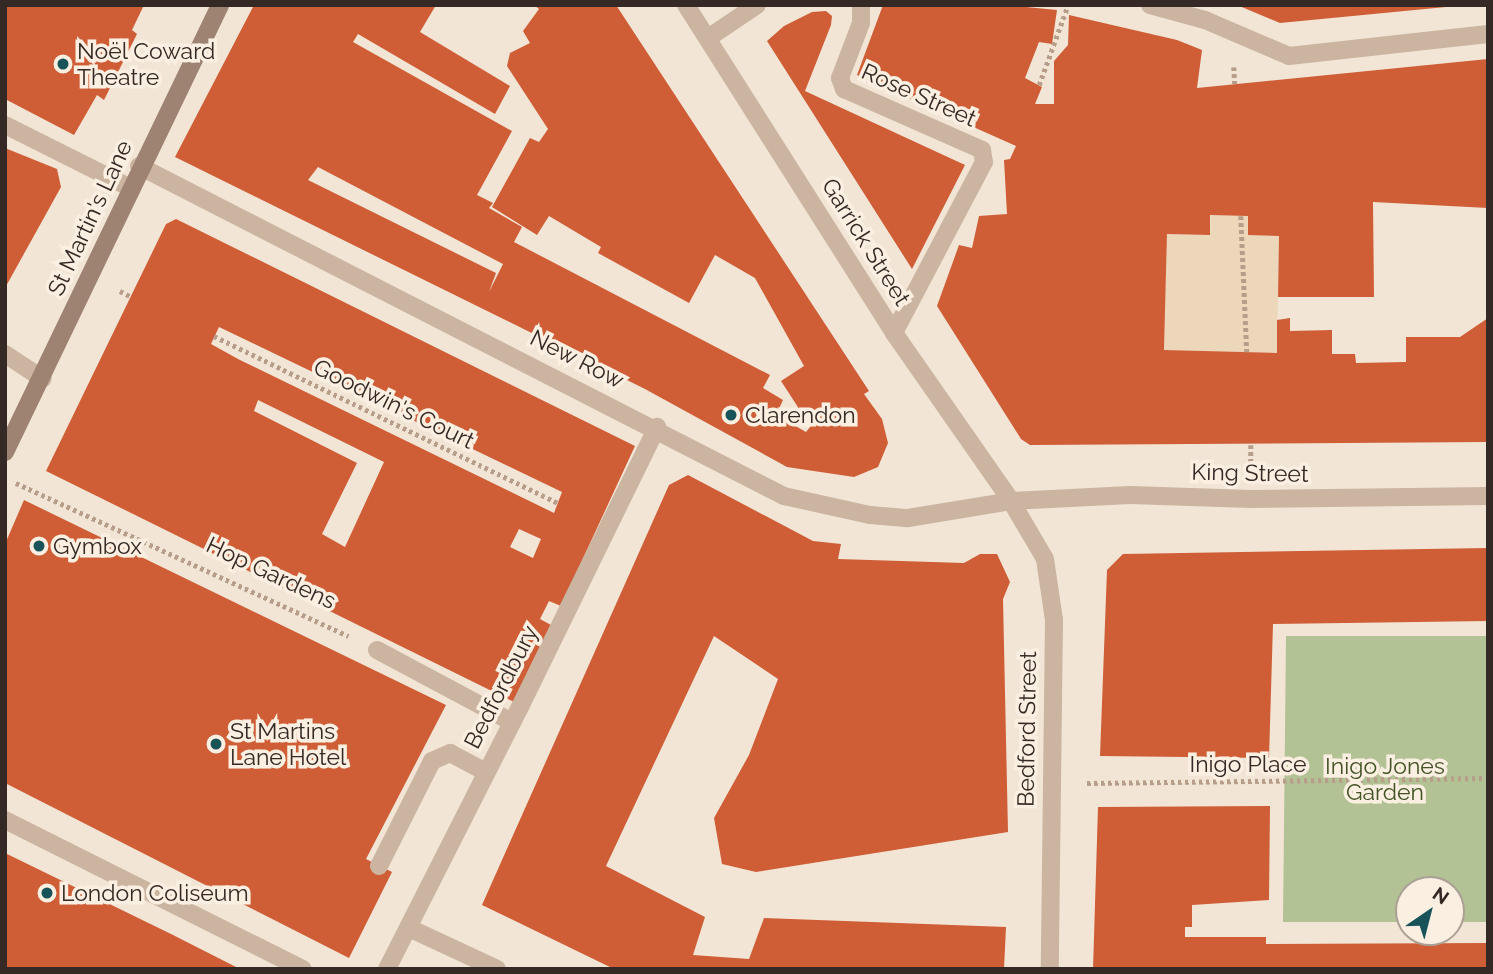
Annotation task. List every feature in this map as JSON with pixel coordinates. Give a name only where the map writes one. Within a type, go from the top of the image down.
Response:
[{"type":"main road","name":"St Martin's Lane","points":[[5,452],[43,379],[139,166],[220,5]]},
{"type":"street","name":"Garrick Street","points":[[686,5],[894,333],[1011,501]]},
{"type":"street","points":[[708,38],[757,5]]},
{"type":"street","name":"Rose Street","points":[[861,5],[861,23],[840,79],[844,89],[982,150],[984,162],[894,333]]},
{"type":"street","points":[[1150,5],[1205,20],[1289,56],[1488,34]]},
{"type":"street","points":[[5,125],[129,187]]},
{"type":"street","name":"New Row","points":[[139,166],[657,427],[784,496],[870,515],[908,518],[1011,501]]},
{"type":"street","points":[[5,354],[43,379]]},
{"type":"street","name":"Bedfordbury","points":[[387,969],[516,715],[657,427]]},
{"type":"street","name":"King Street","points":[[1011,501],[1130,495],[1251,499],[1488,496]]},
{"type":"street","name":"Bedford Street","points":[[1011,501],[1045,559],[1052,588],[1049,969]]},
{"type":"street","points":[[377,650],[516,715]]},
{"type":"street","points":[[379,866],[432,761],[450,753],[485,772]]},
{"type":"street","points":[[5,820],[303,969]]},
{"type":"street","points":[[409,928],[498,969]]},
{"type":"path","points":[[1039,85],[1068,5]]},
{"type":"path","points":[[1241,216],[1247,352]]},
{"type":"path","name":"Goodwin's Court","points":[[214,336],[558,503]]},
{"type":"path","name":"Hop Gardens","points":[[5,478],[377,650]]},
{"type":"path","name":"Inigo Place","points":[[1051,782],[1488,778]]},
{"type":"green space","name":"Inigo Jones Garden","points":[[1286,636],[1488,636],[1488,922],[1465,922],[1465,876],[1395,876],[1395,922],[1283,922]]},
{"type":"shaded area","points":[[1211,215],[1248,216],[1248,235],[1279,236],[1277,353],[1164,350],[1167,234],[1210,235]]},
{"type":"building","name":"Noël Coward Theatre","points":[[5,5],[144,5],[132,30],[137,34],[104,100],[97,95],[74,135],[5,99]]},
{"type":"building","points":[[254,5],[436,5],[420,32],[510,86],[495,114],[358,34],[353,42],[512,131],[477,195],[493,203],[489,208],[522,227],[514,242],[770,375],[763,388],[783,400],[776,415],[806,432],[824,410],[807,421],[781,381],[804,366],[755,278],[715,255],[689,303],[598,253],[601,247],[549,216],[537,235],[492,207],[530,138],[539,142],[548,129],[507,66],[510,53],[530,43],[523,31],[539,9],[534,5],[616,5],[869,391],[864,394],[882,419],[888,443],[878,467],[854,477],[787,467],[645,389],[175,157]],"holes":[[[318,167],[503,264],[489,292],[496,273],[308,180]]]},
{"type":"building","points":[[883,5],[1006,5],[1057,10],[1052,44],[1039,42],[1025,78],[1042,87],[1035,104],[1054,104],[1054,61],[1068,45],[1069,15],[1177,40],[1202,50],[1197,88],[1488,59],[1488,208],[1373,202],[1374,297],[1278,297],[1279,236],[1248,235],[1248,216],[1210,215],[1210,235],[1167,234],[1164,350],[1277,353],[1277,320],[1290,318],[1290,331],[1332,330],[1332,354],[1355,354],[1356,363],[1406,362],[1406,337],[1460,337],[1488,318],[1488,442],[1030,445],[1021,439],[937,306],[959,245],[972,248],[979,216],[1007,214],[1004,160],[1010,159],[1016,146],[857,75]]},
{"type":"building","points":[[1237,5],[1446,5],[1446,7],[1280,23]]},
{"type":"building","points":[[826,11],[832,16],[831,25],[805,91],[965,165],[912,269],[767,41],[784,26],[812,12]]},
{"type":"building","points":[[5,148],[57,169],[61,187],[5,288]]},
{"type":"building","points":[[176,219],[635,446],[561,606],[549,601],[540,619],[551,625],[514,702],[46,471],[166,224]],"holes":[[[219,327],[562,492],[554,513],[238,359],[211,344]],[[258,400],[384,462],[345,547],[322,534],[357,463],[254,411]],[[519,529],[541,539],[533,558],[510,547]]]},
{"type":"building","points":[[688,475],[813,541],[841,544],[838,559],[964,563],[980,554],[997,554],[1010,582],[1003,599],[1008,832],[756,872],[722,864],[714,818],[749,755],[778,679],[714,636],[606,866],[705,917],[693,955],[749,959],[764,918],[1006,927],[1004,969],[614,969],[482,905],[669,485]]},
{"type":"building","name":"St Martins Lane Hotel","points":[[24,500],[446,705],[366,859],[392,872],[349,958],[5,783],[5,544]]},
{"type":"building","points":[[1488,548],[1488,621],[1273,624],[1269,758],[1100,756],[1107,570],[1123,554]]},
{"type":"building","points":[[1270,806],[1269,900],[1192,905],[1192,927],[1185,927],[1185,937],[1266,937],[1266,944],[1465,946],[1465,943],[1488,943],[1488,969],[1093,969],[1098,807]]},
{"type":"building","name":"London Coliseum","points":[[5,853],[171,934],[240,969],[5,969]]},
{"type":"place","name":"Noël Coward Theatre","points":[[63,64]]},
{"type":"place","name":"Clarendon","points":[[731,415]]},
{"type":"place","name":"Gymbox","points":[[39,546]]},
{"type":"place","name":"St Martins Lane Hotel","points":[[216,744]]},
{"type":"place","name":"London Coliseum","points":[[47,893]]}]
